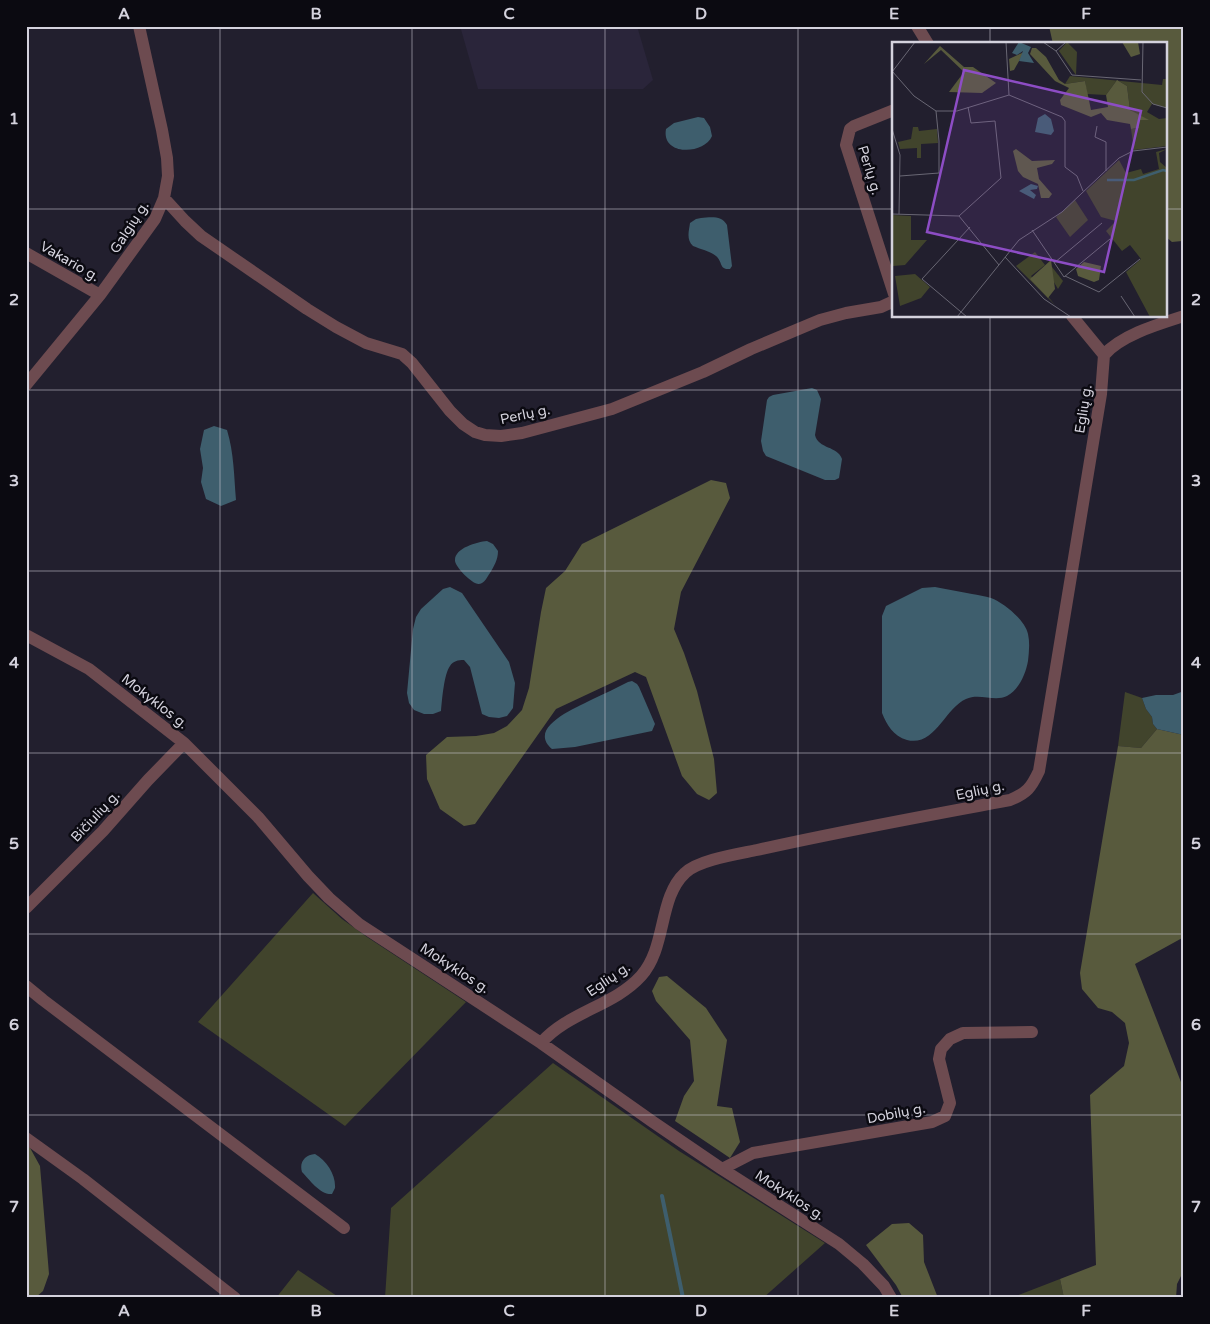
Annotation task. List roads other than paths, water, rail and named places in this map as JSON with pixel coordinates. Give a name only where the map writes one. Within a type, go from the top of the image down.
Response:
[{"type":"street","name":"Galgių g.","points":[[26,384],[100,295],[156,219],[164,198],[168,176],[162,130],[139,26]]},
{"type":"street","points":[[917,26],[927,42]]},
{"type":"street","name":"Perlų g.","points":[[892,111],[854,126],[850,130],[846,145],[892,288]]},
{"type":"street","name":"Perlų g.","points":[[164,198],[201,236],[308,309],[366,343],[402,354],[412,363],[463,424],[475,432],[485,435],[501,436],[522,433],[612,409],[703,372],[751,349],[820,320],[846,312],[880,307],[892,302]]},
{"type":"street","name":"Vakario g.","points":[[26,253],[100,295]]},
{"type":"street","points":[[1074,318],[1104,355],[1124,339],[1184,316]]},
{"type":"street","name":"Eglių g.","points":[[541,1043],[556,1028],[615,996],[631,986],[642,975],[653,958],[658,945],[663,921],[677,880],[686,871],[699,864],[817,837],[1010,800],[1023,795],[1033,785],[1039,771],[1101,394],[1104,355]]},
{"type":"street","name":"Mokyklos g.","points":[[26,635],[89,669],[184,744],[258,817],[329,898],[359,924],[541,1043],[722,1169],[839,1244],[863,1264],[884,1286],[891,1298]]},
{"type":"street","name":"Bičiulių g.","points":[[26,908],[103,831],[148,780],[184,744]]},
{"type":"street","points":[[26,986],[344,1228]]},
{"type":"street","name":"Dobilų g.","points":[[722,1169],[753,1153],[932,1122],[945,1116],[950,1103],[939,1059],[941,1049],[950,1039],[963,1034],[1032,1032]]},
{"type":"street","points":[[26,1138],[83,1179],[235,1298]]},
{"type":"water","points":[[698,117],[704,118],[710,127],[712,136],[708,142],[701,147],[684,150],[670,144],[666,138],[666,129],[674,123]]},
{"type":"water","points":[[701,218],[719,218],[727,225],[732,266],[730,269],[724,268],[714,254],[693,246],[689,241],[690,223]]},
{"type":"water","points":[[812,388],[817,390],[821,399],[815,435],[817,440],[837,452],[842,459],[839,478],[835,480],[825,480],[766,456],[763,451],[761,441],[769,397]]},
{"type":"water","points":[[214,426],[227,430],[233,465],[236,500],[221,506],[206,499],[201,482],[203,468],[200,449],[204,430]]},
{"type":"water","points":[[487,541],[493,544],[498,551],[497,557],[486,580],[476,584],[457,566],[455,563],[456,556],[467,546]]},
{"type":"water","points":[[450,587],[462,593],[509,662],[515,683],[513,708],[507,716],[499,718],[482,714],[470,667],[464,660],[454,662],[448,670],[441,711],[433,714],[424,714],[414,710],[409,703],[407,693],[413,629],[416,617],[421,609],[443,589]]},
{"type":"water","points":[[935,587],[989,597],[1008,608],[1023,623],[1028,634],[1028,661],[1021,681],[1015,690],[1007,696],[1002,698],[971,697],[966,699],[952,710],[939,726],[925,738],[917,741],[907,740],[898,736],[891,729],[882,713],[882,616],[886,606],[922,588]]},
{"type":"water","points":[[632,681],[639,687],[655,724],[652,731],[575,747],[552,749],[546,741],[545,733],[557,719],[577,707]]},
{"type":"water","points":[[1184,691],[1184,735],[1157,729],[1142,698],[1156,695],[1173,695]]},
{"type":"water","points":[[315,1154],[323,1160],[332,1173],[335,1188],[332,1194],[319,1190],[302,1172],[302,1162],[308,1156]]},
{"type":"waterway","points":[[662,1196],[683,1298]]}]
